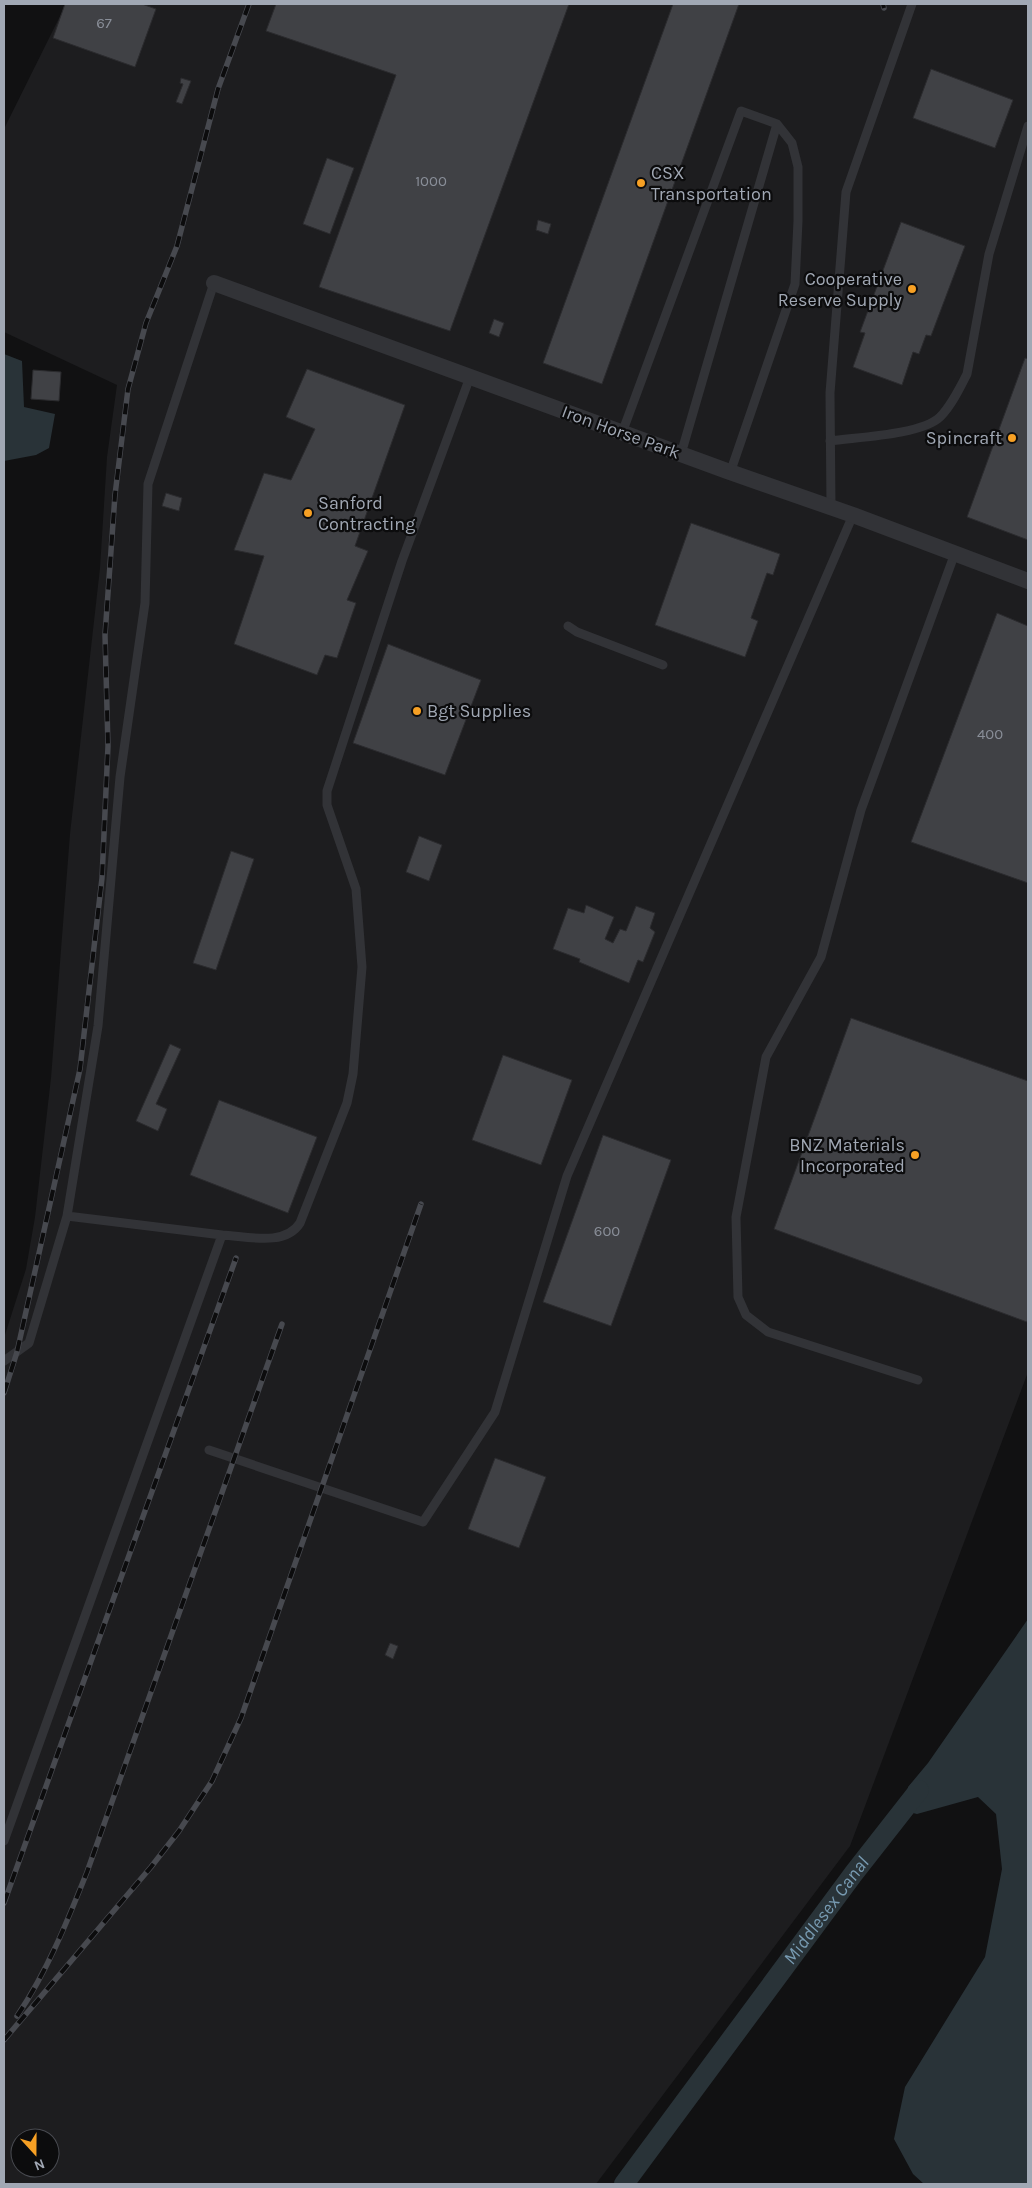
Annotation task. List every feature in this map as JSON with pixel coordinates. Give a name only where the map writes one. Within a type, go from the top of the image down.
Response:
[{"type":"street","name":"Iron Horse Park","points":[[214,283],[622,433],[853,515],[1028,581]]},
{"type":"lane","points":[[831,507],[830,393],[846,192],[912,4]]},
{"type":"lane","points":[[622,433],[742,111],[777,124],[792,142],[798,166],[795,284],[730,472]]},
{"type":"lane","points":[[681,454],[777,124]]},
{"type":"lane","points":[[830,441],[921,429],[940,417],[959,389],[967,374],[989,254],[1028,126]]},
{"type":"lane","points":[[4,1361],[29,1342],[68,1216],[98,1026],[120,777],[145,603],[148,484],[214,283]]},
{"type":"lane","points":[[68,1216],[272,1238],[281,1237],[296,1230],[300,1224],[347,1103],[353,1074],[362,967],[360,914],[356,889],[330,819],[327,791],[402,561],[470,377]]},
{"type":"lane","points":[[209,1450],[423,1522],[495,1412],[567,1176],[853,515]]},
{"type":"lane","points":[[918,1380],[768,1332],[746,1316],[738,1297],[736,1217],[766,1057],[821,957],[861,810],[955,554]]},
{"type":"lane","points":[[568,626],[577,632],[663,664]]},
{"type":"lane","points":[[4,1841],[222,1234]]},
{"type":"shaded area","points":[[66,4],[1028,4],[1028,1372],[850,1846],[596,2184],[4,2184],[4,1338],[26,1269],[35,1217],[51,1078],[70,834],[100,568],[107,457],[117,385],[4,332],[4,129]]},
{"type":"shaded area","points":[[4,354],[22,361],[24,407],[55,414],[49,448],[36,455],[4,461]]},
{"type":"shaded area","points":[[1028,1619],[1028,2184],[924,2184],[913,2174],[894,2139],[905,2087],[985,1957],[1002,1869],[996,1814],[978,1797],[917,1814],[905,1811],[908,1787],[928,1763]]},
{"type":"building","points":[[65,4],[142,4],[156,9],[135,67],[53,38]]},
{"type":"building","points":[[276,4],[569,4],[450,331],[319,287],[396,75],[266,31]]},
{"type":"building","name":"CSX Transportation","points":[[673,4],[739,4],[602,384],[543,363]]},
{"type":"building","points":[[931,69],[1013,100],[995,148],[913,118]]},
{"type":"building","points":[[181,78],[191,81],[182,104],[176,102],[183,84],[180,83]]},
{"type":"building","points":[[327,158],[354,168],[330,234],[303,224]]},
{"type":"building","points":[[538,220],[551,224],[548,234],[536,230]]},
{"type":"building","name":"Cooperative Reserve Supply","points":[[901,222],[965,246],[931,336],[926,335],[919,354],[913,352],[902,385],[853,367],[865,333],[860,332]]},
{"type":"building","points":[[494,319],[504,323],[499,337],[489,333]]},
{"type":"building","name":"Spincraft","points":[[1025,358],[1028,359],[1028,540],[967,517]]},
{"type":"building","name":"Sanford Contracting","points":[[307,369],[405,405],[355,546],[368,551],[347,600],[356,603],[337,658],[325,655],[317,675],[234,644],[264,556],[234,550],[264,473],[291,480],[315,429],[286,417]]},
{"type":"building","points":[[33,370],[61,372],[59,401],[31,399]]},
{"type":"building","points":[[166,493],[182,498],[179,511],[162,506]]},
{"type":"building","points":[[691,523],[780,554],[773,575],[767,573],[751,618],[758,621],[745,657],[655,625]]},
{"type":"building","points":[[997,613],[1028,626],[1028,883],[911,842]]},
{"type":"building","name":"Bgt Supplies","points":[[388,644],[481,680],[445,775],[353,743]]},
{"type":"building","points":[[419,836],[442,845],[429,881],[406,872]]},
{"type":"building","points":[[231,851],[254,859],[216,970],[193,963]]},
{"type":"building","points":[[586,905],[614,917],[605,939],[613,943],[620,929],[626,931],[636,906],[655,913],[650,928],[655,932],[643,962],[638,960],[629,983],[579,962],[580,959],[553,949],[568,908],[584,913]]},
{"type":"building","name":"BNZ Materials Incorporated","points":[[851,1018],[1028,1081],[1027,1322],[774,1229]]},
{"type":"building","points":[[170,1044],[181,1049],[156,1104],[167,1109],[158,1131],[136,1121]]},
{"type":"building","points":[[503,1055],[572,1080],[541,1165],[472,1140]]},
{"type":"building","points":[[219,1100],[317,1137],[288,1213],[190,1175]]},
{"type":"building","points":[[603,1135],[671,1160],[611,1326],[543,1302]]},
{"type":"building","points":[[495,1458],[546,1477],[519,1548],[468,1529]]},
{"type":"building","points":[[390,1643],[398,1646],[393,1659],[385,1655]]},
{"type":"waterway","name":"Middlesex Canal","points":[[624,2184],[854,1873],[919,1790]]},
{"type":"railway","points":[[4,1393],[17,1352],[80,1069],[102,878],[108,746],[105,635],[115,495],[128,389],[146,323],[177,246],[218,89],[249,4]]},
{"type":"railway","points":[[883,4],[884,8]]},
{"type":"railway","points":[[4,2040],[151,1867],[179,1831],[212,1781],[241,1718],[421,1204]]},
{"type":"railway","points":[[4,1903],[236,1258]]},
{"type":"railway","points":[[17,2016],[47,1964],[87,1872],[282,1324]]},
{"type":"place","name":"CSX Transportation","points":[[641,183]]},
{"type":"place","name":"Cooperative Reserve Supply","points":[[912,289]]},
{"type":"place","name":"Spincraft","points":[[1012,438]]},
{"type":"place","name":"Sanford Contracting","points":[[308,513]]},
{"type":"place","name":"Bgt Supplies","points":[[417,711]]},
{"type":"place","name":"BNZ Materials Incorporated","points":[[915,1155]]}]
